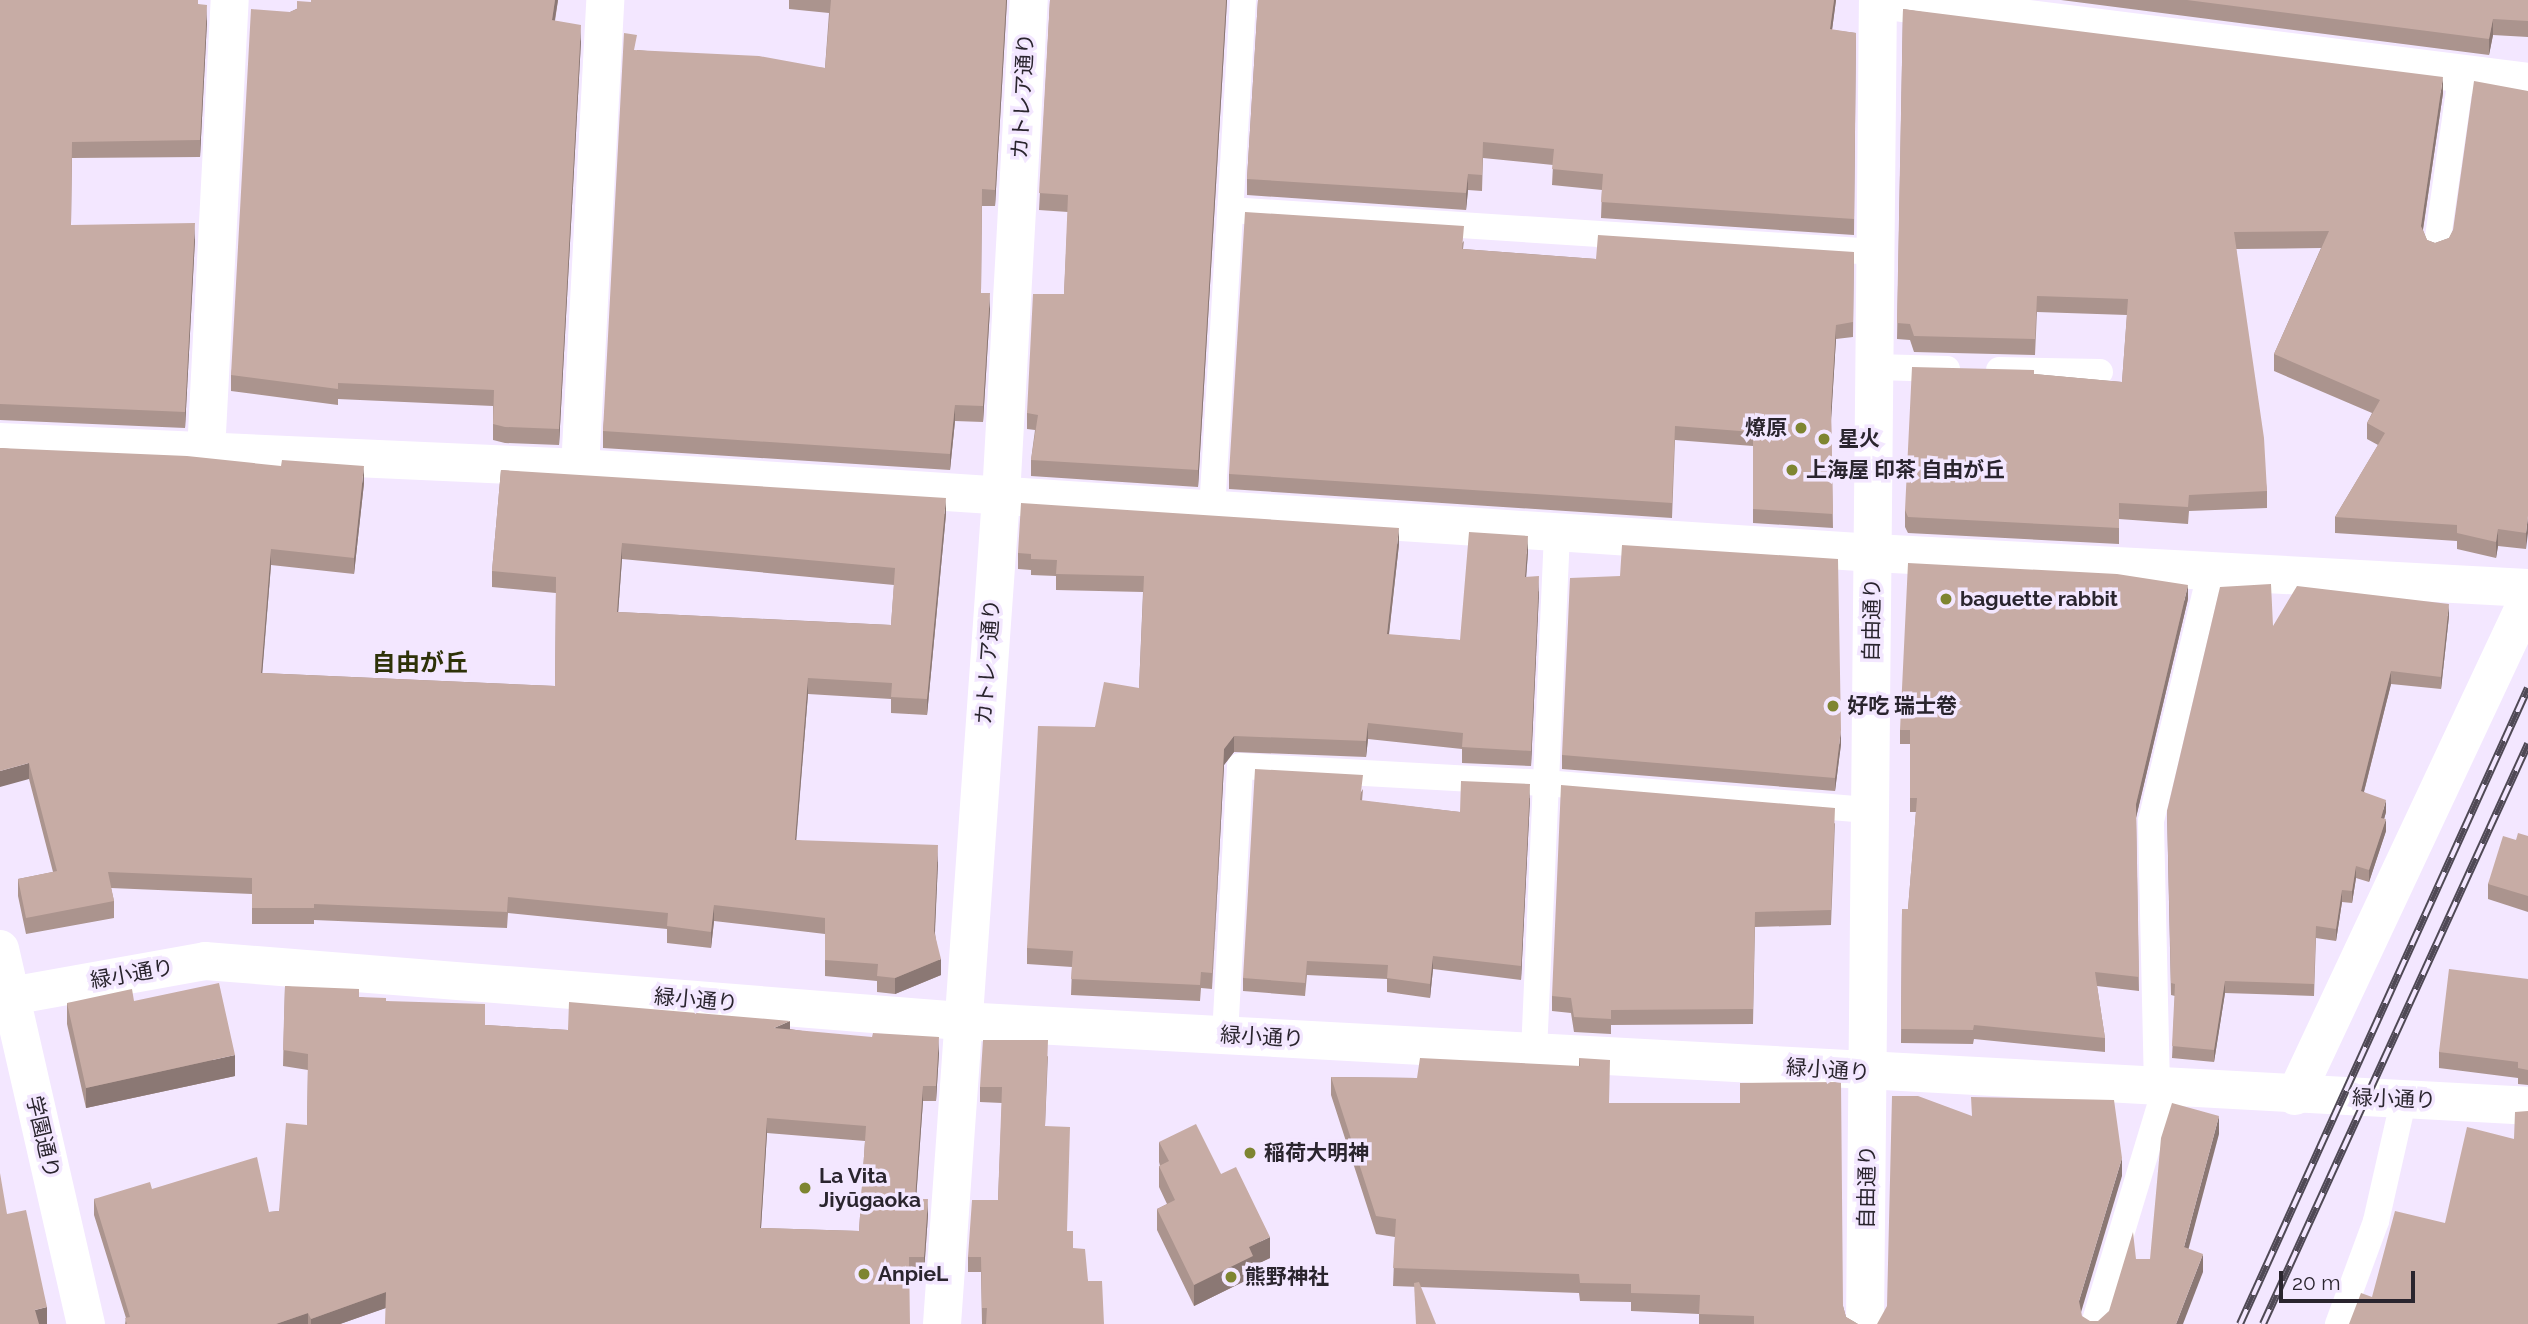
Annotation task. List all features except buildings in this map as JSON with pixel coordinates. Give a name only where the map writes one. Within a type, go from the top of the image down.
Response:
[{"type":"street","points":[[206,452],[230,0]]},
{"type":"street","points":[[579,468],[604,0]]},
{"type":"street","name":"カトレア通り","points":[[942,1324],[961,1021],[1001,496],[1029,0]]},
{"type":"street","points":[[1878,0],[2460,76],[2528,82]]},
{"type":"street","name":"自由通り","points":[[1865,1324],[1867,810],[1874,553],[1878,0]]},
{"type":"street","points":[[0,442],[579,468],[1874,553],[2528,588]]},
{"type":"street","points":[[2295,1096],[2528,599]]},
{"type":"street","name":"学園通り","points":[[0,949],[5,997],[86,1324]]},
{"type":"street","name":"緑小通り","points":[[5,997],[205,961],[961,1021],[2295,1096],[2404,1098],[2528,1106]]},
{"type":"lane","points":[[1212,510],[1243,0]]},
{"type":"lane","points":[[2437,244],[2460,76]]},
{"type":"lane","points":[[1230,210],[1876,251]]},
{"type":"lane","points":[[1875,368],[2100,372]]},
{"type":"lane","points":[[1534,1052],[1557,533]]},
{"type":"lane","points":[[2094,1324],[2161,1088],[2151,821],[2211,569]]},
{"type":"lane","points":[[1225,1035],[1240,766],[1545,783],[1867,810]]},
{"type":"lane","points":[[2339,1324],[2376,1221],[2404,1098]]},
{"type":"railway","points":[[2240,1324],[2528,688]]},
{"type":"railway","points":[[2263,1324],[2528,744]]},
{"type":"place","name":"燎原","points":[[1801,428]]},
{"type":"place","name":"星火","points":[[1824,439]]},
{"type":"place","name":"上海屋 印茶 自由が丘","points":[[1792,470]]},
{"type":"place","name":"baguette rabbit","points":[[1946,599]]},
{"type":"place","name":"好吃 瑞士卷","points":[[1833,706]]},
{"type":"place","name":"稲荷大明神","points":[[1250,1153]]},
{"type":"place","name":"La Vita Jiyūgaoka","points":[[805,1188]]},
{"type":"place","name":"AnpieL","points":[[864,1274]]},
{"type":"place","name":"熊野神社","points":[[1231,1277]]},
{"type":"district","name":"自由が丘","points":[[420,663]]}]
